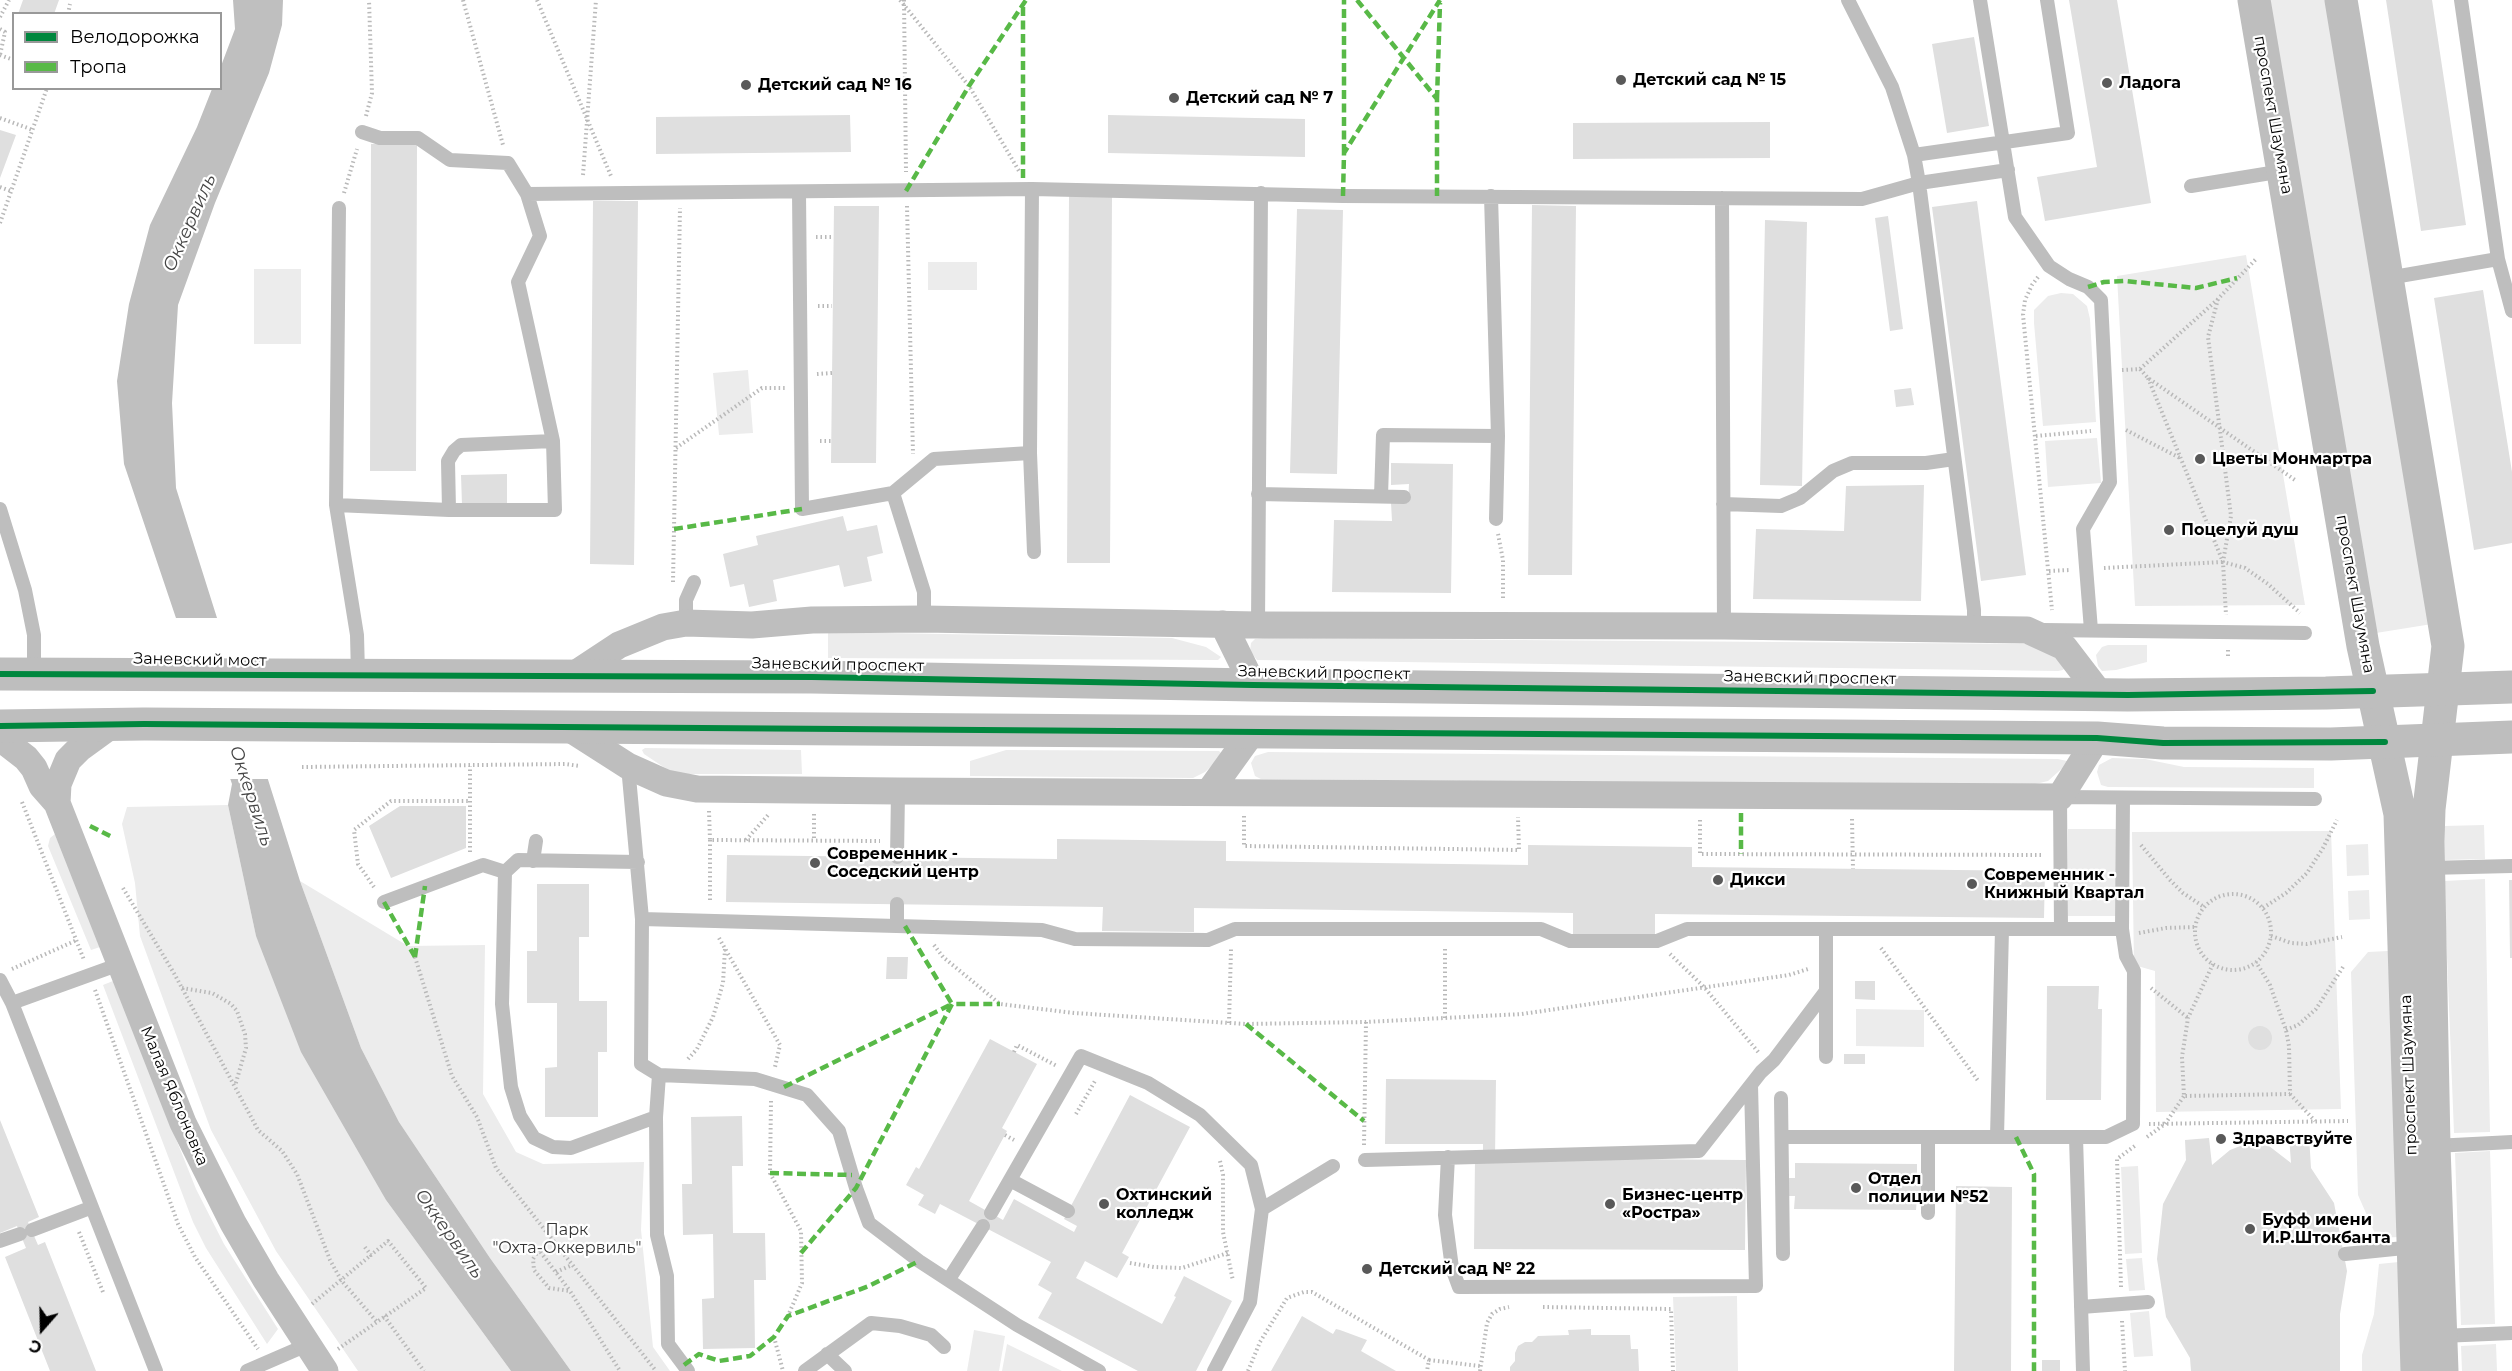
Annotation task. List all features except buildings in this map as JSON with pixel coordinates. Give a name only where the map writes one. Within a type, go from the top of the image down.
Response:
[{"type":"main road","name":"проспект Шаумяна","points":[[2254,0],[2363,646],[2400,814],[2416,1371]]},
{"type":"main road","name":"проспект Шаумяна","points":[[2341,0],[2448,646],[2429,809],[2428,868],[2442,1371]]},
{"type":"main road","name":"Заневский мост","points":[[34,673],[275,674]]},
{"type":"main road","points":[[0,674],[34,673]]},
{"type":"main road","name":"Заневский проспект","points":[[275,674],[812,677],[1253,685],[2100,694],[2512,687]]},
{"type":"main road","points":[[0,726],[129,724],[1253,731],[2097,738],[2163,743],[2385,742],[2512,737]]},
{"type":"street","points":[[572,676],[619,645],[663,627],[686,623],[752,625],[812,620],[924,619],[1258,625],[1724,626],[2027,630],[2064,647],[2100,694]]},
{"type":"street","points":[[1223,624],[1253,685]]},
{"type":"street","points":[[57,803],[58,784],[68,760],[80,748],[129,724]]},
{"type":"street","points":[[567,727],[628,766],[666,783],[697,789],[898,791],[2060,797],[2097,738]]},
{"type":"street","points":[[1209,792],[1253,731]]},
{"type":"street","name":"Малая Яблоновка","points":[[0,738],[26,758],[34,768],[42,786],[57,803],[183,1123],[208,1174],[266,1280],[307,1345],[330,1361]]},
{"type":"lane","points":[[1848,0],[1892,87],[1914,156],[1974,610],[1974,630]]},
{"type":"lane","points":[[1980,0],[2014,217],[2049,266],[2069,279],[2088,287],[2101,300],[2110,482],[2083,528],[2091,630]]},
{"type":"lane","points":[[1914,156],[2068,133],[2047,0]]},
{"type":"lane","points":[[2461,0],[2498,259],[2512,311]]},
{"type":"lane","points":[[336,505],[449,510],[555,510],[553,441],[518,282],[540,236],[527,195],[508,163],[450,160],[418,138],[380,138],[362,132]]},
{"type":"lane","points":[[527,195],[1032,189],[1862,199],[1919,183],[2008,170]]},
{"type":"lane","points":[[2191,186],[2283,171]]},
{"type":"lane","points":[[1032,189],[1030,453],[1034,552]]},
{"type":"lane","points":[[799,192],[802,509],[893,493],[934,459],[1030,453]]},
{"type":"lane","points":[[1258,625],[1261,193]]},
{"type":"lane","points":[[1491,196],[1498,436],[1496,519]]},
{"type":"lane","points":[[1722,198],[1724,626]]},
{"type":"lane","points":[[339,208],[336,505],[357,635],[358,674]]},
{"type":"lane","points":[[2388,278],[2498,259]]},
{"type":"lane","points":[[1381,496],[1383,435],[1498,436]]},
{"type":"lane","points":[[449,510],[448,461],[453,451],[461,445],[553,441]]},
{"type":"lane","points":[[1723,504],[1781,506],[1800,498],[1833,471],[1852,463],[1926,463],[1954,459]]},
{"type":"lane","points":[[893,493],[924,592],[924,619]]},
{"type":"lane","points":[[1258,494],[1404,497]]},
{"type":"lane","points":[[0,509],[25,590],[34,635],[34,673]]},
{"type":"lane","points":[[686,623],[686,600],[694,582]]},
{"type":"lane","points":[[2027,630],[2305,633]]},
{"type":"lane","points":[[628,766],[642,919],[641,1064],[659,1075],[755,1079],[807,1095],[839,1131],[869,1223],[919,1261],[1017,1325],[1099,1371]]},
{"type":"lane","points":[[897,857],[898,791]]},
{"type":"lane","points":[[2061,929],[2060,797],[2315,799]]},
{"type":"lane","points":[[1782,1137],[2106,1137],[2133,1124],[2134,975],[2126,956],[2122,933],[2123,798]]},
{"type":"lane","points":[[533,861],[536,841]]},
{"type":"lane","points":[[638,862],[518,860],[505,872],[502,1004],[511,1087],[520,1116],[534,1138],[553,1147],[572,1148],[656,1117]]},
{"type":"lane","points":[[384,902],[483,865],[505,872]]},
{"type":"lane","points":[[2428,868],[2512,866]]},
{"type":"lane","points":[[897,904],[897,925]]},
{"type":"lane","points":[[642,919],[1042,930],[1075,939],[1208,940],[1231,930],[1541,929],[1570,941],[1657,941],[1688,929],[2061,929],[2122,933]]},
{"type":"lane","points":[[1826,929],[1826,1057]]},
{"type":"lane","points":[[1997,1137],[2002,929]]},
{"type":"lane","points":[[12,1003],[120,964]]},
{"type":"lane","points":[[4,975],[12,1003],[90,1208],[156,1371]]},
{"type":"lane","points":[[1365,1160],[1699,1151],[1751,1085],[1770,1065],[1826,991]]},
{"type":"lane","points":[[991,1213],[1081,1056],[1148,1083],[1200,1115],[1251,1165],[1262,1209],[1250,1302],[1214,1371]]},
{"type":"lane","points":[[659,1075],[656,1117],[657,1235],[667,1276],[668,1344],[688,1371]]},
{"type":"lane","points":[[1448,1158],[1445,1215],[1452,1268],[1459,1287],[1756,1286],[1751,1085]]},
{"type":"lane","points":[[1781,1098],[1784,1254]]},
{"type":"lane","points":[[1928,1137],[1928,1213]]},
{"type":"lane","points":[[2076,1137],[2084,1371]]},
{"type":"lane","points":[[2434,1146],[2512,1142]]},
{"type":"lane","points":[[1262,1209],[1333,1166]]},
{"type":"lane","points":[[1010,1180],[1068,1211]]},
{"type":"lane","points":[[0,1241],[90,1208]]},
{"type":"lane","points":[[949,1279],[982,1226]]},
{"type":"lane","points":[[2345,1254],[2414,1247]]},
{"type":"lane","points":[[2081,1307],[2148,1302]]},
{"type":"lane","points":[[805,1371],[871,1323],[900,1326],[931,1335],[944,1347]]},
{"type":"lane","points":[[2441,1336],[2512,1333]]},
{"type":"lane","points":[[247,1371],[307,1345]]},
{"type":"lane","points":[[827,1354],[845,1371]]},
{"type":"path","points":[[0,17],[9,0]]},
{"type":"path","points":[[339,208],[372,93],[369,0]]},
{"type":"path","points":[[463,0],[508,163]]},
{"type":"path","points":[[537,0],[618,193]]},
{"type":"path","points":[[582,194],[596,0]]},
{"type":"path","points":[[904,1],[969,86],[1032,189]]},
{"type":"path","points":[[904,1],[906,190],[914,476]]},
{"type":"path","points":[[68,12],[70,4]]},
{"type":"path","points":[[0,28],[5,33],[0,56]]},
{"type":"path","points":[[0,223],[46,90]]},
{"type":"path","points":[[0,118],[33,130]]},
{"type":"path","points":[[0,187],[11,191]]},
{"type":"path","points":[[673,589],[680,193]]},
{"type":"path","points":[[2104,371],[2140,369],[2218,299],[2256,258]]},
{"type":"path","points":[[2049,266],[2032,285],[2025,300],[2023,315],[2052,610]]},
{"type":"path","points":[[2218,299],[2208,337],[2232,516],[2223,562],[2229,658]]},
{"type":"path","points":[[2140,369],[2148,378],[2295,480]]},
{"type":"path","points":[[2148,378],[2223,562]]},
{"type":"path","points":[[676,449],[762,388],[801,388]]},
{"type":"path","points":[[1496,519],[1503,560],[1503,602]]},
{"type":"path","points":[[2049,571],[2223,562],[2245,568],[2268,584],[2300,613]]},
{"type":"path","points":[[302,767],[566,764],[588,768]]},
{"type":"path","points":[[470,766],[470,869]]},
{"type":"path","points":[[1852,796],[1853,869]]},
{"type":"path","points":[[21,799],[77,940],[178,1224],[195,1257],[267,1363]]},
{"type":"path","points":[[384,902],[358,864],[354,830],[391,801],[470,801]]},
{"type":"path","points":[[709,805],[710,921],[780,1045],[771,1083],[770,1173],[801,1231],[802,1283],[788,1316]]},
{"type":"path","points":[[1256,847],[1519,850],[1518,811]]},
{"type":"path","points":[[1700,813],[1700,854],[2046,855]]},
{"type":"path","points":[[746,840],[769,814]]},
{"type":"path","points":[[2263,908],[2286,893],[2307,873],[2324,848],[2337,820]]},
{"type":"path","points":[[2123,821],[2170,880],[2183,893],[2204,907]]},
{"type":"path","points":[[710,840],[897,842]]},
{"type":"path","points":[[123,888],[157,942],[258,1130],[282,1150],[297,1174],[330,1260],[341,1280],[377,1322]]},
{"type":"path","points":[[2234,894],[2245,896],[2263,908],[2271,926],[2271,936],[2263,955],[2246,968],[2235,970],[2223,969],[2213,964],[2199,948],[2195,927],[2204,907],[2223,895],[2234,894]]},
{"type":"path","points":[[918,926],[943,957],[1000,1004],[1074,1013],[1229,1023],[1366,1022],[1522,1014],[1789,975],[1826,964]]},
{"type":"path","points":[[2122,933],[2195,927]]},
{"type":"path","points":[[1445,929],[1445,1018]]},
{"type":"path","points":[[1867,929],[1997,1107]]},
{"type":"path","points":[[1229,1023],[1231,930]]},
{"type":"path","points":[[2271,936],[2291,943],[2307,944],[2342,937]]},
{"type":"path","points":[[4,975],[77,940]]},
{"type":"path","points":[[1657,941],[1704,987],[1770,1065]]},
{"type":"path","points":[[675,1076],[697,1049],[713,1017],[723,983],[725,948]]},
{"type":"path","points":[[415,957],[452,1076],[477,1117],[496,1168],[656,1371]]},
{"type":"path","points":[[2256,962],[2270,985],[2286,1030],[2289,1046],[2290,1094],[2314,1121]]},
{"type":"path","points":[[2125,1371],[2116,1159],[2165,1124],[2184,1096],[2181,1057],[2188,1018],[2213,964]]},
{"type":"path","points":[[2286,1030],[2298,1025],[2316,1009],[2343,968]]},
{"type":"path","points":[[2134,975],[2188,1018]]},
{"type":"path","points":[[182,988],[222,997],[237,1011],[245,1034],[246,1048],[235,1087]]},
{"type":"path","points":[[1365,1160],[1366,1022]]},
{"type":"path","points":[[1014,1052],[1017,1045],[1071,1073]]},
{"type":"path","points":[[1076,1114],[1099,1072]]},
{"type":"path","points":[[2184,1096],[2290,1094]]},
{"type":"path","points":[[2133,1124],[2348,1121]]},
{"type":"path","points":[[1219,1157],[1223,1175],[1223,1232],[1236,1296],[1238,1325]]},
{"type":"path","points":[[551,1240],[532,1259],[534,1270],[549,1288],[570,1291]]},
{"type":"path","points":[[306,1309],[388,1241],[426,1287],[384,1316],[330,1361]]},
{"type":"path","points":[[364,1246],[371,1255]]},
{"type":"path","points":[[539,1250],[570,1291],[620,1371]]},
{"type":"path","points":[[1130,1263],[1182,1268],[1228,1253]]},
{"type":"path","points":[[556,1272],[572,1266]]},
{"type":"path","points":[[1248,1371],[1260,1342],[1281,1306],[1287,1298],[1304,1292],[1312,1292],[1429,1360],[1480,1369],[1487,1323],[1492,1314],[1500,1308],[1510,1307]]},
{"type":"path","points":[[1534,1307],[1671,1310],[1673,1371]]},
{"type":"path","points":[[384,1316],[424,1371]]},
{"type":"path","points":[[774,1336],[783,1371]]},
{"type":"path","points":[[1427,1371],[1429,1360]]},
{"type":"green space","points":[[2270,0],[2327,0],[2432,624],[2376,633]]},
{"type":"green space","points":[[2246,255],[2305,605],[2135,606],[2117,276]]},
{"type":"green space","points":[[928,262],[977,262],[977,290],[928,290]]},
{"type":"green space","points":[[254,269],[301,269],[301,344],[254,344]]},
{"type":"green space","points":[[2061,293],[2073,294],[2087,306],[2090,319],[2096,422],[2043,426],[2034,310],[2048,296]]},
{"type":"green space","points":[[748,370],[753,433],[719,435],[713,373]]},
{"type":"green space","points":[[2097,438],[2101,483],[2048,487],[2045,441]]},
{"type":"green space","points":[[828,632],[1172,638],[1206,647],[1221,657],[1218,660],[828,658]]},
{"type":"green space","points":[[1255,639],[2033,644],[2043,646],[2066,666],[2063,670],[2058,671],[1257,660],[1250,651],[1251,643]]},
{"type":"green space","points":[[2147,645],[2147,662],[2102,671],[2098,666],[2096,655],[2102,647]]},
{"type":"green space","points":[[645,748],[801,750],[802,774],[684,774],[668,770],[644,754],[642,750]]},
{"type":"green space","points":[[1006,750],[1219,751],[1221,753],[1220,758],[1205,772],[1193,778],[970,776],[970,761]]},
{"type":"green space","points":[[1268,752],[2058,759],[2067,761],[2067,764],[2048,781],[2027,786],[1261,779],[1255,776],[1251,763],[1255,756]]},
{"type":"green space","points":[[2112,758],[2145,759],[2184,767],[2314,768],[2314,788],[2108,787],[2101,785],[2097,772],[2099,765]]},
{"type":"green space","points":[[228,805],[256,936],[386,1200],[511,1371],[358,1371],[276,1251],[211,1130],[140,936],[135,883],[122,824],[127,807]]},
{"type":"green space","points":[[2484,825],[2485,859],[2445,860],[2444,826]]},
{"type":"green space","points":[[2068,829],[2116,829],[2116,916],[2068,916]]},
{"type":"green space","points":[[2331,831],[2341,1109],[2156,1112],[2155,971],[2134,965],[2132,832]]},
{"type":"green space","points":[[55,834],[100,947],[91,950],[48,846],[50,838]]},
{"type":"green space","points":[[2368,844],[2369,875],[2347,876],[2346,845]]},
{"type":"green space","points":[[2485,879],[2490,1132],[2454,1133],[2444,881]]},
{"type":"green space","name":"Парк \"Охта-Оккервиль\"","points":[[300,881],[408,946],[485,945],[483,1094],[516,1152],[543,1164],[644,1162],[641,1230],[653,1347],[670,1371],[571,1371],[490,1258],[399,1122],[361,1048]]},
{"type":"green space","points":[[2369,890],[2370,919],[2349,920],[2348,891]]},
{"type":"green space","points":[[2388,951],[2399,1237],[2377,1238],[2358,1195],[2351,972],[2368,952]]},
{"type":"green space","points":[[113,981],[196,1189],[224,1244],[278,1329],[267,1344],[206,1248],[193,1222],[103,985]]},
{"type":"green space","points":[[1856,1009],[1924,1010],[1924,1047],[1856,1046]]},
{"type":"green space","points":[[2490,1151],[2495,1324],[2461,1325],[2455,1153]]},
{"type":"green space","points":[[2138,1166],[2142,1253],[2125,1254],[2121,1167]]},
{"type":"green space","points":[[2142,1258],[2145,1290],[2129,1291],[2126,1259]]},
{"type":"green space","points":[[2399,1262],[2404,1371],[2362,1371],[2362,1355],[2374,1314],[2379,1264]]},
{"type":"green space","points":[[1737,1296],[1738,1371],[1676,1371],[1673,1297]]},
{"type":"green space","points":[[2149,1311],[2153,1356],[2134,1357],[2130,1313]]},
{"type":"green space","points":[[974,1330],[1005,1336],[999,1371],[967,1371]]},
{"type":"green space","points":[[1007,1344],[1062,1371],[1002,1371]]},
{"type":"green space","points":[[2496,1344],[2497,1371],[2462,1371],[2461,1346]]},
{"type":"water","name":"Оккервиль","points":[[233,0],[283,0],[282,25],[269,73],[215,203],[178,305],[172,403],[176,488],[300,881],[361,1048],[399,1122],[490,1258],[571,1371],[511,1371],[386,1200],[301,1052],[256,936],[228,805],[232,784],[124,464],[117,381],[129,304],[150,225],[197,127],[212,90],[222,90],[222,63],[235,29]]},
{"type":"pier","points":[[171,618],[219,618],[271,779],[227,779]]},
{"type":"marked path","points":[[906,191],[969,86],[1026,0]]},
{"type":"marked path","points":[[1344,0],[1344,153]]},
{"type":"marked path","points":[[1357,0],[1437,99],[1437,196]]},
{"type":"marked path","points":[[1343,196],[1344,153],[1440,0]]},
{"type":"marked path","points":[[1437,99],[1440,3]]},
{"type":"marked path","points":[[1023,5],[1023,178]]},
{"type":"marked path","points":[[2088,287],[2104,282],[2125,281],[2196,288],[2237,278]]},
{"type":"marked path","points":[[674,529],[802,509]]},
{"type":"marked path","points":[[1741,813],[1741,854]]},
{"type":"marked path","points":[[90,826],[112,837]]},
{"type":"marked path","points":[[415,957],[425,886]]},
{"type":"marked path","points":[[384,902],[415,957]]},
{"type":"marked path","points":[[784,1087],[952,1004],[905,926]]},
{"type":"marked path","points":[[801,1253],[856,1188],[952,1004],[1000,1004]]},
{"type":"marked path","points":[[1246,1024],[1364,1121]]},
{"type":"marked path","points":[[2016,1137],[2034,1174],[2034,1371]]},
{"type":"marked path","points":[[770,1173],[852,1175]]},
{"type":"marked path","points":[[684,1365],[699,1354],[719,1361],[750,1356],[774,1337],[788,1316],[869,1286],[919,1261]]},
{"type":"cycle path","points":[[0,674],[812,677],[1253,685],[2128,695],[2373,691]]},
{"type":"cycle path","points":[[0,726],[144,724],[2097,738],[2163,743],[2385,742]]},
{"type":"place","name":"Детский сад № 15","points":[[1621,80]]},
{"type":"place","name":"Ладога","points":[[2107,83]]},
{"type":"place","name":"Детский сад № 16","points":[[746,85]]},
{"type":"place","name":"Детский сад № 7","points":[[1174,98]]},
{"type":"place","name":"Цветы Монмартра","points":[[2200,459]]},
{"type":"place","name":"Поцелуй душ","points":[[2169,530]]},
{"type":"place","name":"Современник - Соседский центр","points":[[815,863]]},
{"type":"place","name":"Дикси","points":[[1718,880]]},
{"type":"place","name":"Современник - Книжный Квартал","points":[[1972,884]]},
{"type":"place","name":"Здравствуйте","points":[[2221,1139]]},
{"type":"place","name":"Отдел полиции №52","points":[[1856,1188]]},
{"type":"place","name":"Охтинский колледж","points":[[1104,1204]]},
{"type":"place","name":"Бизнес-центр «Ростра»","points":[[1610,1204]]},
{"type":"place","name":"Буфф имени И.Р.Штокбанта","points":[[2250,1229]]},
{"type":"place","name":"Детский сад № 22","points":[[1367,1269]]}]
